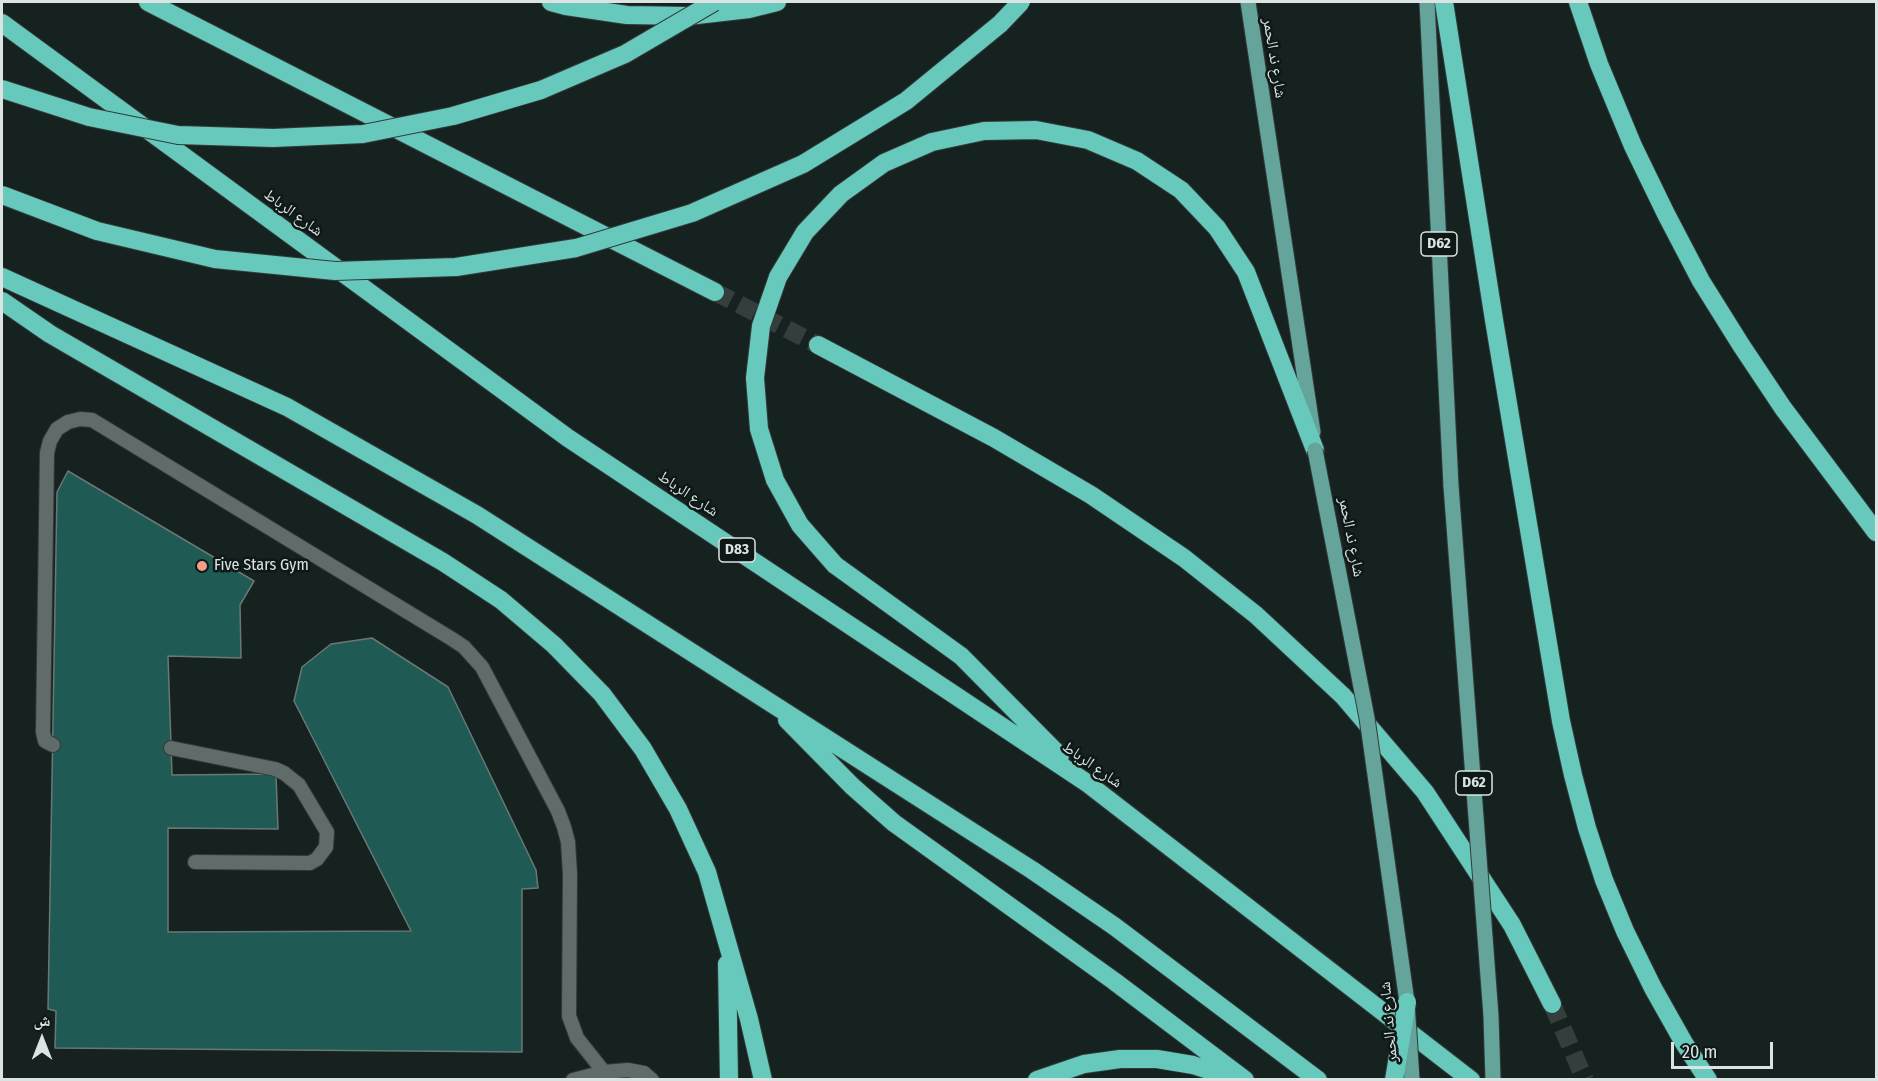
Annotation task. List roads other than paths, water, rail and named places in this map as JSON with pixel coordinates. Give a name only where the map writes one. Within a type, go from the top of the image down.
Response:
[{"type":"highway","points":[[148,2],[715,292]]},
{"type":"highway","points":[[551,2],[627,15],[688,16],[749,9],[777,2]]},
{"type":"highway","points":[[2,89],[89,117],[178,135],[273,138],[363,134],[453,116],[541,90],[625,54],[714,2]]},
{"type":"highway","points":[[2,195],[97,231],[204,256],[336,271],[456,267],[576,248],[692,213],[802,164],[906,100],[1000,24],[1021,2]]},
{"type":"highway","points":[[1444,2],[1500,355],[1573,775],[1604,880],[1625,931],[1653,988],[1708,1080]]},
{"type":"highway","points":[[1578,2],[1599,64],[1634,146],[1701,281],[1783,408],[1876,532]]},
{"type":"highway","name":"شارع الرباط","points":[[2,23],[568,438],[1087,783],[1471,1080]]},
{"type":"highway","points":[[1087,783],[961,656],[835,565],[800,525],[775,480],[759,429],[754,378],[761,326],[778,277],[805,232],[841,194],[884,163],[932,142],[984,131],[1036,130],[1088,140],[1137,161],[1181,190],[1217,228],[1246,272],[1316,450]]},
{"type":"highway","points":[[2,277],[287,408],[477,515],[950,816],[1096,914],[1318,1080]]},
{"type":"highway","points":[[2,301],[50,334],[443,562],[501,600],[554,645],[602,694],[643,749],[678,809],[706,872],[749,1018],[763,1080]]},
{"type":"highway","points":[[818,345],[994,438],[1091,495],[1184,558],[1256,615],[1342,696],[1425,792],[1512,925],[1552,1004]]},
{"type":"highway","points":[[765,698],[831,765],[894,823],[1114,981],[1245,1080]]},
{"type":"highway","points":[[727,938],[729,1080]]},
{"type":"highway","points":[[1394,1080],[1407,1002]]},
{"type":"highway","points":[[1037,1080],[1084,1064],[1120,1059],[1157,1059],[1194,1065],[1237,1080]]},
{"type":"main road","name":"شارع ند الحمر","points":[[1248,2],[1316,450],[1367,718],[1407,1002],[1412,1080]]},
{"type":"main road","name":"D62","points":[[1427,2],[1451,486],[1489,993],[1493,1080]]},
{"type":"lane","points":[[53,745],[45,741],[42,732],[47,453],[50,441],[57,429],[68,422],[80,419],[92,420],[442,633],[464,647],[483,667],[548,791],[564,827],[568,842],[570,874],[569,1016],[577,1038],[604,1076]]},
{"type":"lane","points":[[171,747],[275,769],[284,773],[299,784],[327,832],[326,847],[317,859],[310,862],[195,862]]},
{"type":"lane","points":[[573,1080],[637,1070],[652,1080]]},
{"type":"tunnel","points":[[715,292],[818,345]]},
{"type":"tunnel","points":[[1552,1004],[1585,1080]]},
{"type":"place","name":"Five Stars Gym","points":[[202,566]]}]
